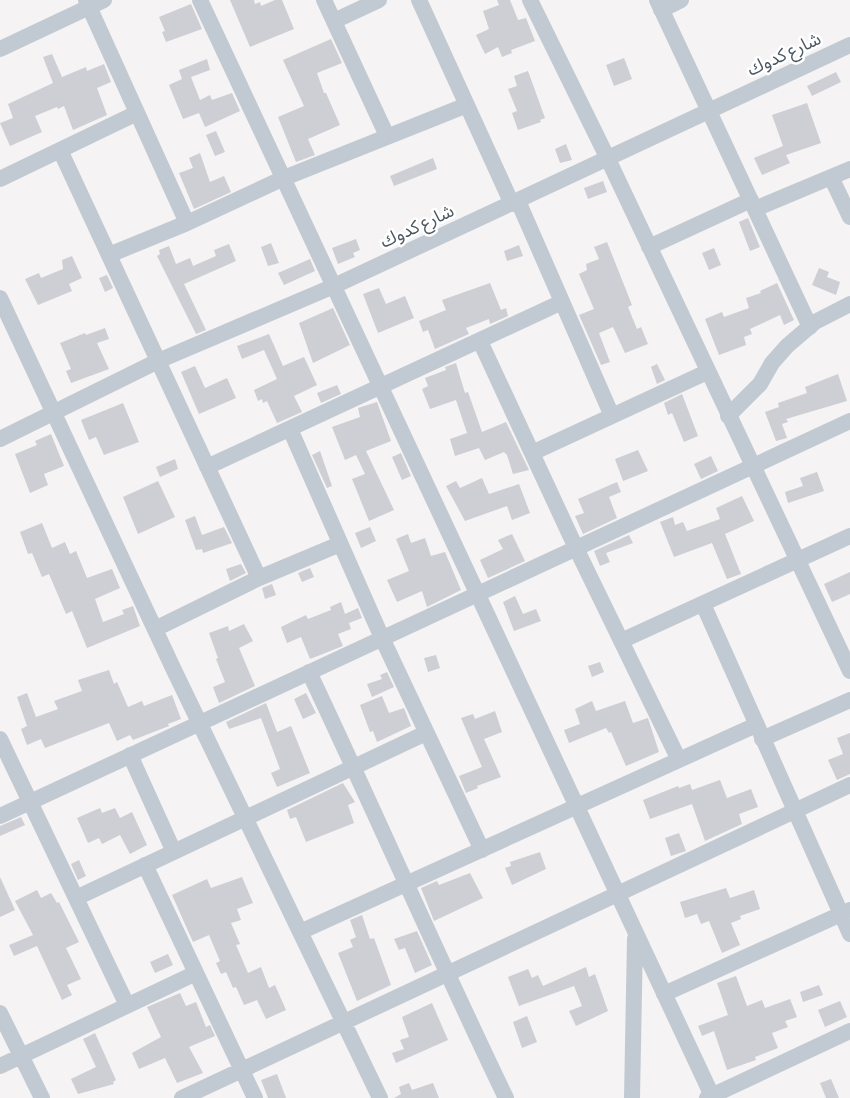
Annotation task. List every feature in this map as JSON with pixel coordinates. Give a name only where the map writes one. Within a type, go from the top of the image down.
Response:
[{"type":"street","points":[[0,48],[88,4],[104,0]]},
{"type":"street","points":[[200,0],[711,1097],[850,1031]]},
{"type":"street","points":[[324,0],[387,136]]},
{"type":"street","points":[[334,21],[379,0]]},
{"type":"street","points":[[418,0],[466,105],[515,202],[562,302],[612,416]]},
{"type":"street","points":[[530,0],[650,247],[728,416],[850,671]]},
{"type":"street","points":[[681,0],[659,5],[810,327]]},
{"type":"street","points":[[88,4],[187,223]]},
{"type":"street","name":"شارع كدوك","points":[[0,438],[53,414],[158,361],[334,286],[850,45]]},
{"type":"street","points":[[109,255],[187,223],[284,178],[466,105]]},
{"type":"street","points":[[0,179],[137,113]]},
{"type":"street","points":[[60,150],[259,578]]},
{"type":"street","points":[[650,247],[753,205],[850,169]]},
{"type":"street","points":[[831,177],[850,217]]},
{"type":"street","points":[[0,298],[155,629],[380,1098]]},
{"type":"street","points":[[207,467],[562,302]]},
{"type":"street","points":[[728,416],[760,384],[772,363],[787,346],[810,327],[850,304]]},
{"type":"street","points":[[480,340],[576,548],[679,760]]},
{"type":"street","points":[[532,453],[708,372]]},
{"type":"street","points":[[0,816],[850,421]]},
{"type":"street","points":[[290,429],[382,638],[482,850]]},
{"type":"street","points":[[621,641],[850,536]]},
{"type":"street","points":[[155,629],[259,578],[340,544]]},
{"type":"street","points":[[703,604],[795,811],[846,912],[850,934]]},
{"type":"street","points":[[309,672],[354,767],[446,974],[506,1098]]},
{"type":"street","points":[[300,932],[679,760],[850,700]]},
{"type":"street","points":[[76,898],[426,733]]},
{"type":"street","points":[[0,740],[127,1005]]},
{"type":"street","points":[[130,756],[174,852]]},
{"type":"street","points":[[182,1098],[850,785]]},
{"type":"street","points":[[146,865],[255,1098]]},
{"type":"street","points":[[664,994],[846,912]]},
{"type":"street","points":[[632,1098],[636,934]]},
{"type":"street","points":[[0,1066],[196,973]]},
{"type":"street","points":[[0,1013],[42,1098]]},
{"type":"building","points":[[230,0],[254,0],[255,4],[260,2],[261,6],[275,0],[282,0],[294,29],[250,47]]},
{"type":"building","points":[[497,0],[510,0],[518,20],[526,18],[535,41],[511,50],[512,53],[502,57],[498,47],[485,54],[476,35],[489,29],[483,11],[499,5]]},
{"type":"building","points":[[191,4],[202,29],[166,42],[162,32],[165,31],[159,17]]},
{"type":"building","points":[[331,39],[342,63],[317,73],[324,93],[326,93],[340,125],[308,139],[315,155],[296,162],[278,117],[304,106],[283,60]]},
{"type":"building","points":[[52,54],[62,77],[86,67],[87,71],[104,64],[111,82],[97,88],[107,115],[73,130],[64,106],[58,109],[57,107],[35,116],[42,132],[10,146],[0,123],[13,118],[8,104],[53,83],[43,57]]},
{"type":"building","points":[[624,58],[632,79],[614,86],[606,65]]},
{"type":"building","points":[[207,59],[210,70],[191,77],[200,100],[210,95],[212,100],[232,93],[240,111],[205,127],[199,113],[183,119],[169,85],[182,79],[179,70]]},
{"type":"building","points":[[528,71],[545,118],[540,120],[541,122],[518,130],[512,113],[517,111],[508,89],[517,86],[514,76]]},
{"type":"building","points":[[836,72],[841,82],[812,96],[807,86]]},
{"type":"building","points":[[807,103],[821,143],[786,155],[790,163],[762,175],[754,158],[783,146],[772,115]]},
{"type":"building","points":[[216,131],[225,152],[215,156],[206,135]]},
{"type":"building","points":[[566,144],[572,160],[560,163],[555,149]]},
{"type":"building","points":[[200,153],[210,182],[224,176],[231,192],[194,209],[179,173],[193,168],[189,158]]},
{"type":"building","points":[[433,158],[437,169],[394,186],[390,176]]},
{"type":"building","points":[[603,181],[607,192],[588,199],[584,188]]},
{"type":"building","points":[[748,218],[760,247],[750,251],[739,222]]},
{"type":"building","points":[[356,239],[360,250],[353,253],[355,257],[338,264],[332,248]]},
{"type":"building","points":[[607,242],[632,305],[628,307],[637,329],[641,327],[648,344],[625,353],[613,327],[599,333],[610,362],[601,365],[579,315],[594,309],[579,274],[587,270],[586,264],[599,259],[594,247]]},
{"type":"building","points":[[271,243],[279,263],[268,266],[261,247]]},
{"type":"building","points":[[229,244],[236,261],[184,284],[206,330],[196,334],[157,256],[160,254],[159,250],[169,246],[176,264],[190,258],[193,266],[216,256],[214,250]]},
{"type":"building","points":[[519,245],[523,256],[507,261],[504,251]]},
{"type":"building","points":[[714,248],[721,265],[709,270],[702,253]]},
{"type":"building","points":[[72,256],[82,278],[69,284],[72,291],[38,305],[25,279],[39,273],[41,278],[63,269],[62,260]]},
{"type":"building","points":[[310,259],[315,271],[284,285],[278,273]]},
{"type":"building","points":[[819,268],[829,272],[827,277],[840,282],[836,295],[812,285]]},
{"type":"building","points":[[107,275],[113,288],[105,292],[99,278]]},
{"type":"building","points":[[490,283],[501,310],[506,308],[508,316],[490,324],[489,319],[466,328],[469,334],[435,349],[428,330],[423,332],[419,321],[446,310],[442,300]]},
{"type":"building","points":[[777,283],[794,320],[784,325],[780,315],[750,329],[752,334],[744,337],[746,345],[719,355],[705,319],[722,312],[724,317],[749,308],[746,298],[761,293],[760,291]]},
{"type":"building","points":[[379,288],[386,304],[405,296],[414,318],[378,333],[363,294]]},
{"type":"building","points":[[333,308],[350,345],[313,363],[299,323]]},
{"type":"building","points":[[105,328],[109,339],[97,343],[109,369],[71,383],[66,371],[71,369],[60,343],[85,333],[86,335]]},
{"type":"building","points":[[269,334],[283,366],[304,357],[317,385],[294,396],[302,412],[277,423],[267,401],[263,403],[262,399],[258,401],[254,390],[277,379],[264,350],[242,359],[237,346]]},
{"type":"building","points":[[456,363],[465,393],[468,392],[482,432],[506,422],[529,470],[513,474],[507,455],[504,452],[485,460],[479,448],[455,456],[450,439],[467,433],[456,400],[430,409],[422,389],[428,386],[425,378],[446,370],[445,367]]},
{"type":"building","points":[[657,364],[665,380],[657,384],[651,367]]},
{"type":"building","points":[[195,366],[205,388],[227,378],[236,398],[199,414],[181,372]]},
{"type":"building","points":[[838,374],[847,401],[786,419],[788,422],[782,424],[787,438],[776,441],[765,412],[779,407],[778,403],[807,393],[805,387]]},
{"type":"building","points":[[337,385],[341,394],[321,403],[317,393]]},
{"type":"building","points":[[682,394],[698,436],[684,442],[672,413],[668,415],[664,403]]},
{"type":"building","points":[[377,402],[391,441],[366,451],[394,510],[369,521],[352,479],[365,474],[356,455],[345,460],[332,427],[360,417],[358,408]]},
{"type":"building","points":[[123,403],[139,442],[104,455],[96,437],[89,440],[81,420]]},
{"type":"building","points":[[51,434],[64,466],[44,474],[48,485],[30,493],[15,454],[37,445],[35,441]]},
{"type":"building","points":[[638,450],[648,471],[623,481],[615,459]]},
{"type":"building","points":[[320,451],[332,486],[327,488],[312,455]]},
{"type":"building","points":[[401,453],[411,476],[402,480],[392,457]]},
{"type":"building","points":[[711,456],[718,471],[701,479],[694,464]]},
{"type":"building","points":[[175,459],[178,469],[160,477],[156,467]]},
{"type":"building","points":[[817,472],[824,491],[788,503],[785,492],[803,486],[800,478]]},
{"type":"building","points":[[482,478],[489,494],[519,484],[530,513],[512,520],[507,506],[465,521],[446,486],[456,481],[460,488]]},
{"type":"building","points":[[158,481],[175,517],[138,534],[123,497]]},
{"type":"building","points":[[617,482],[621,492],[609,497],[617,518],[583,534],[575,516],[584,513],[578,499]]},
{"type":"building","points":[[742,496],[754,521],[725,534],[741,574],[727,579],[712,543],[674,557],[660,522],[673,517],[675,525],[683,522],[687,531],[720,519],[716,508]]},
{"type":"building","points":[[195,516],[202,535],[224,527],[232,543],[203,553],[202,549],[196,550],[185,520]]},
{"type":"building","points":[[42,523],[52,548],[65,542],[70,554],[76,551],[87,578],[112,569],[120,588],[95,599],[103,622],[124,614],[122,610],[133,606],[140,626],[87,648],[72,611],[66,614],[49,574],[42,577],[32,553],[28,554],[20,532]]},
{"type":"building","points":[[370,527],[376,541],[361,548],[355,533]]},
{"type":"building","points":[[408,534],[411,543],[425,538],[431,556],[445,552],[461,590],[427,607],[422,591],[397,602],[387,580],[409,571],[396,539]]},
{"type":"building","points":[[512,534],[525,561],[488,578],[480,560],[503,549],[498,540]]},
{"type":"building","points":[[629,535],[633,543],[606,553],[610,562],[600,566],[594,551]]},
{"type":"building","points":[[241,564],[246,573],[230,581],[226,569]]},
{"type":"building","points":[[310,568],[314,577],[302,582],[298,573]]},
{"type":"building","points":[[850,572],[850,594],[832,602],[824,584]]},
{"type":"building","points":[[272,584],[276,595],[265,599],[262,588]]},
{"type":"building","points":[[515,596],[523,614],[536,609],[541,621],[514,631],[503,602]]},
{"type":"building","points":[[341,602],[345,614],[358,608],[362,618],[349,623],[351,629],[338,634],[343,646],[310,659],[301,637],[287,643],[281,627],[306,615],[308,619],[331,610],[330,607]]},
{"type":"building","points":[[244,624],[253,641],[239,648],[255,686],[219,703],[213,687],[225,682],[209,633],[228,626],[229,631]]},
{"type":"building","points":[[436,655],[440,668],[428,672],[424,658]]},
{"type":"building","points":[[600,662],[604,672],[592,677],[588,666]]},
{"type":"building","points":[[109,670],[114,684],[117,682],[128,707],[142,701],[144,706],[172,695],[181,719],[168,724],[169,726],[133,740],[130,735],[117,741],[109,723],[45,748],[41,739],[27,745],[21,729],[27,726],[17,697],[27,693],[36,717],[58,709],[54,701],[82,691],[78,680]]},
{"type":"building","points":[[387,672],[394,687],[372,697],[367,684],[382,679],[380,675]]},
{"type":"building","points":[[306,693],[316,713],[303,719],[294,699]]},
{"type":"building","points":[[382,696],[389,713],[404,708],[411,726],[377,742],[373,731],[370,732],[360,705]]},
{"type":"building","points":[[592,701],[596,711],[625,701],[633,723],[648,718],[659,752],[626,766],[611,732],[609,733],[606,728],[569,743],[564,730],[580,724],[575,709]]},
{"type":"building","points":[[266,703],[277,732],[291,726],[310,773],[277,787],[271,773],[280,769],[261,718],[229,729],[226,722]]},
{"type":"building","points":[[495,711],[502,732],[484,739],[501,777],[477,786],[478,788],[466,793],[459,776],[482,767],[461,718],[473,714],[475,719]]},
{"type":"building","points":[[850,733],[850,774],[837,780],[828,760],[843,754],[837,738]]},
{"type":"building","points":[[720,780],[727,798],[751,789],[758,807],[739,814],[742,824],[705,841],[692,804],[650,819],[643,800],[678,786],[679,788],[690,784],[692,790]]},
{"type":"building","points":[[343,783],[355,802],[348,805],[354,823],[306,842],[296,817],[290,819],[287,810]]},
{"type":"building","points":[[100,808],[102,813],[115,808],[120,818],[132,812],[147,845],[130,854],[120,835],[102,844],[99,838],[88,843],[77,818]]},
{"type":"building","points":[[21,817],[25,825],[0,836],[0,826]]},
{"type":"building","points":[[679,833],[686,851],[671,856],[665,838]]},
{"type":"building","points":[[540,852],[546,869],[512,885],[505,868],[511,866],[510,862]]},
{"type":"building","points":[[79,860],[86,876],[78,880],[71,864]]},
{"type":"building","points":[[470,873],[483,898],[434,921],[421,888],[437,881],[439,885]]},
{"type":"building","points":[[0,877],[15,910],[0,917]]},
{"type":"building","points":[[242,877],[253,903],[237,909],[241,920],[231,923],[240,944],[236,945],[248,973],[261,967],[269,988],[275,985],[286,1010],[266,1019],[257,1000],[244,1005],[236,987],[233,988],[226,972],[221,974],[216,963],[220,961],[209,935],[193,942],[172,895],[207,879],[211,888]]},
{"type":"building","points":[[726,888],[730,898],[754,890],[760,909],[740,916],[741,919],[731,923],[740,945],[722,953],[709,921],[701,924],[697,914],[685,918],[680,902]]},
{"type":"building","points":[[37,890],[41,898],[51,893],[57,903],[59,902],[79,942],[66,948],[81,979],[67,985],[72,995],[62,1000],[37,946],[14,956],[9,945],[33,935],[15,901]]},
{"type":"building","points":[[362,915],[370,939],[374,938],[391,985],[357,1001],[338,953],[353,947],[350,940],[356,937],[350,920]]},
{"type":"building","points":[[417,931],[432,965],[415,973],[405,948],[399,950],[394,939]]},
{"type":"building","points":[[168,954],[173,965],[155,973],[150,962]]},
{"type":"building","points":[[586,967],[589,977],[595,974],[608,1011],[576,1026],[569,1011],[582,1006],[574,986],[519,1006],[508,977],[528,969],[532,978],[538,975],[543,986]]},
{"type":"building","points":[[736,976],[747,1006],[762,1000],[765,1008],[790,999],[797,1017],[785,1021],[788,1027],[772,1033],[778,1048],[755,1057],[756,1060],[727,1070],[714,1031],[702,1036],[698,1026],[728,1015],[717,983]]},
{"type":"building","points":[[819,985],[823,995],[803,1002],[800,992]]},
{"type":"building","points":[[180,993],[186,1006],[196,1002],[206,1027],[210,1025],[215,1036],[189,1047],[203,1073],[177,1083],[165,1058],[139,1069],[132,1053],[161,1037],[147,1007]]},
{"type":"building","points":[[840,1001],[847,1017],[825,1027],[818,1010]]},
{"type":"building","points":[[432,1003],[448,1040],[396,1063],[392,1053],[404,1049],[400,1040],[409,1037],[402,1017]]},
{"type":"building","points":[[527,1016],[537,1042],[522,1048],[513,1022]]},
{"type":"building","points":[[95,1033],[116,1080],[113,1082],[114,1084],[78,1094],[71,1079],[96,1067],[83,1039]]},
{"type":"building","points":[[277,1074],[286,1098],[268,1098],[261,1080]]},
{"type":"building","points":[[831,1079],[839,1098],[826,1098],[820,1083]]},
{"type":"building","points":[[409,1083],[412,1090],[433,1083],[439,1098],[394,1098],[401,1094],[399,1087]]}]
